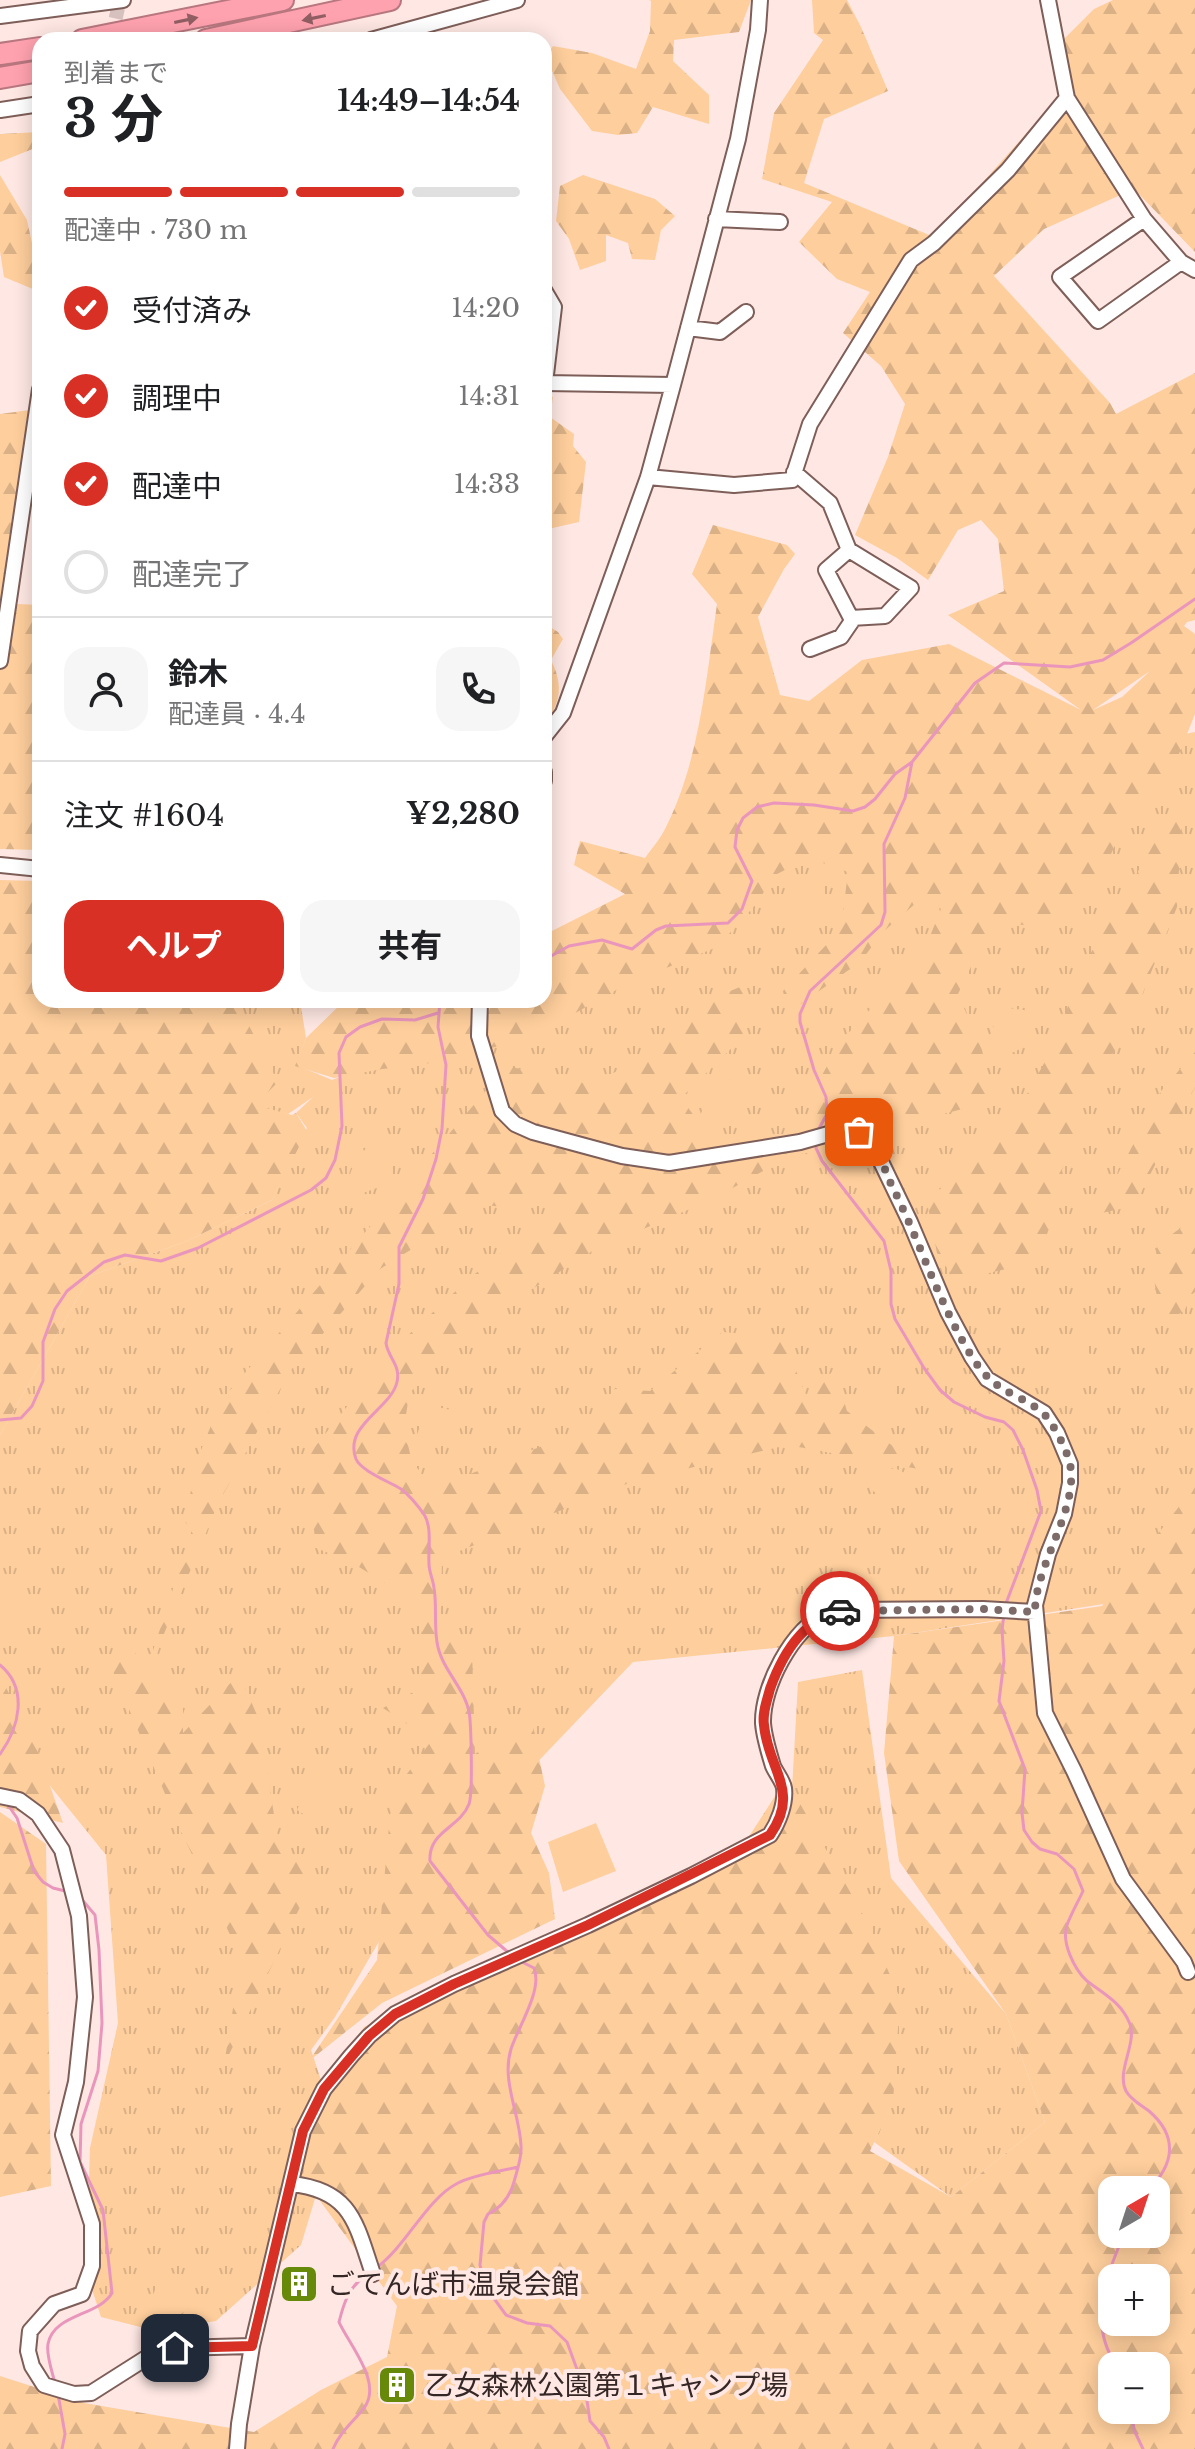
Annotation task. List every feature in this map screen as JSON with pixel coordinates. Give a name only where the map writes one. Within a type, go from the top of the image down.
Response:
[{"type":"highway","points":[[122,32],[283,0]]},
{"type":"highway","points":[[243,32],[390,0]]},
{"type":"highway","points":[[0,52],[32,49]]},
{"type":"highway","points":[[0,78],[32,72]]},
{"type":"street","points":[[415,32],[517,0]]},
{"type":"street","points":[[552,727],[563,713],[648,477],[738,139],[758,30],[760,0]]},
{"type":"street","points":[[1048,0],[1067,98],[1144,219],[1181,262],[1195,270]]},
{"type":"street","points":[[0,16],[120,2]]},
{"type":"street","points":[[648,477],[734,485],[792,480],[810,424],[911,260],[934,243],[1008,170],[1067,98]]},
{"type":"street","points":[[0,110],[32,105]]},
{"type":"street","points":[[716,219],[780,222]]},
{"type":"street","points":[[1144,219],[1060,277],[1098,321],[1181,262]]},
{"type":"street","points":[[552,304],[552,324]]},
{"type":"street","points":[[688,328],[720,332],[746,312]]},
{"type":"street","points":[[552,383],[673,385]]},
{"type":"street","points":[[0,661],[32,443]]},
{"type":"street","points":[[794,472],[830,503],[849,550],[911,588],[885,616],[851,618],[826,570],[849,550]]},
{"type":"street","points":[[810,649],[841,637],[854,618]]},
{"type":"street","points":[[0,865],[32,868]]},
{"type":"street","points":[[480,1008],[479,1036],[502,1111],[515,1124],[533,1132],[622,1156],[669,1163],[800,1142],[846,1129],[859,1132],[872,1143],[948,1312],[972,1357],[987,1379],[1044,1413],[1057,1433],[1070,1464],[1064,1514],[1048,1554],[1035,1612],[1045,1713],[1123,1879],[1184,1962],[1188,1972]]},
{"type":"street","points":[[237,2449],[252,2346],[303,2131],[324,2089],[369,2036],[395,2014],[454,1984],[588,1925],[770,1835],[783,1805],[784,1787],[767,1744],[763,1723],[765,1705],[788,1647],[825,1614],[844,1610],[983,1609],[1035,1612]]},
{"type":"street","points":[[0,1796],[19,1800],[38,1814],[62,1850],[78,1911],[85,1997],[76,2082],[63,2135],[92,2224],[92,2266],[82,2294],[54,2304],[30,2331],[28,2351],[32,2366],[44,2385],[74,2394],[91,2393],[154,2353],[175,2348],[252,2346]]},
{"type":"street","points":[[291,2184],[314,2186],[331,2194],[342,2204],[360,2232],[373,2274]]},
{"type":"green space","points":[[751,0],[739,32],[674,40],[673,61],[709,95],[709,124],[653,107],[637,133],[618,135],[592,131],[560,89],[552,71],[552,48],[592,53],[636,69],[650,31],[651,1]]},
{"type":"green space","points":[[812,0],[847,0],[888,91],[824,119],[804,183],[934,237],[1064,91],[1063,40],[1094,9],[1113,0],[1195,0],[1195,252],[1134,189],[1044,229],[994,276],[1110,403],[1116,414],[1195,373],[1195,620],[1184,626],[1195,634],[1195,714],[1167,784],[1134,805],[1103,871],[1042,926],[1010,924],[978,952],[958,994],[982,1050],[993,1101],[901,1125],[810,1119],[816,1086],[841,1041],[924,951],[941,909],[924,896],[884,931],[860,962],[788,1013],[783,991],[841,929],[848,872],[809,858],[773,876],[758,902],[717,947],[625,985],[531,1038],[421,1065],[334,1078],[295,1066],[306,1038],[337,1008],[552,1008],[552,931],[625,894],[574,865],[580,841],[645,858],[664,831],[687,774],[705,690],[717,604],[692,574],[713,525],[787,545],[795,554],[758,617],[780,695],[809,701],[862,660],[949,644],[1081,710],[948,615],[1004,591],[998,539],[981,520],[958,530],[928,580],[897,558],[855,535],[888,457],[905,404],[881,366],[843,333],[870,292],[837,279],[799,242],[832,202],[762,179],[774,113],[823,40],[814,33]],"holes":[[[1150,671],[1122,697],[1093,710]]]},
{"type":"green space","points":[[32,132],[32,149],[0,162],[0,134]]},
{"type":"green space","points":[[0,175],[27,220],[32,243],[32,289],[4,277],[0,251]]},
{"type":"green space","points":[[583,175],[655,199],[675,216],[661,230],[655,260],[632,259],[628,243],[606,235],[606,261],[580,270],[569,239],[556,221],[560,186]]},
{"type":"green space","points":[[32,410],[32,443],[19,533],[17,604],[32,605],[32,850],[0,849],[0,414]]},
{"type":"green space","points":[[552,418],[574,434],[573,446],[586,462],[579,522],[552,528]]},
{"type":"green space","points":[[552,628],[563,639],[552,658]]},
{"type":"green space","points":[[552,662],[559,687],[552,713]]},
{"type":"green space","points":[[1195,732],[1195,1494],[1117,1602],[894,1636],[633,1662],[399,1907],[335,2017],[311,2050],[324,2089],[333,2139],[301,2245],[216,2321],[156,2331],[101,2317],[86,2271],[90,2148],[118,2023],[106,1855],[17,1745],[0,1690],[0,1435],[90,1276],[187,1241],[272,1200],[307,1128],[296,1113],[313,1097],[288,1114],[253,1107],[157,1008],[301,1008],[306,1038],[296,1065],[332,1080],[523,1008],[552,1008],[552,937],[1110,748]]},
{"type":"green space","points":[[1183,794],[1177,907],[1133,1018],[1084,1104],[1059,1179],[1052,1224],[1026,1264],[985,1274],[951,1274],[937,1253],[927,1202],[1016,1114],[1053,1047],[1082,968]]},
{"type":"green space","points":[[805,878],[820,881],[827,906],[822,915],[798,926],[782,916],[785,893]]},
{"type":"green space","points":[[0,880],[32,881],[32,1008],[241,1008],[278,1082],[255,1105],[292,1115],[296,1113],[307,1131],[272,1200],[187,1241],[90,1276],[0,1435]]},
{"type":"green space","points":[[747,984],[746,1034],[681,1098],[716,1146],[802,1135],[813,1152],[790,1156],[711,1200],[594,1250],[442,1346],[409,1395],[404,1428],[412,1462],[434,1488],[571,1435],[615,1389],[650,1391],[722,1332],[782,1337],[809,1402],[834,1369],[847,1411],[924,1470],[788,1445],[634,1481],[442,1558],[441,1617],[472,1649],[475,1754],[531,1719],[545,1786],[531,1833],[549,1873],[555,1919],[382,2003],[309,2061],[377,1960],[390,1815],[401,1782],[432,1740],[383,1708],[421,1688],[422,1606],[351,1562],[316,1548],[306,1458],[392,1350],[471,1277],[556,1210],[551,1190],[503,1207],[469,1203],[436,1234],[380,1269],[290,1371],[218,1504],[161,1641],[152,1672],[183,1702],[183,1733],[239,1674],[267,1738],[265,1760],[279,1845],[314,1878],[224,2065],[241,1958],[180,1829],[111,1667],[118,1641],[149,1663],[193,1527],[184,1522],[199,1455],[221,1401],[507,1066],[590,1084],[649,1056],[709,1000]]},
{"type":"green space","points":[[1008,1008],[1024,1010],[1031,1036],[1026,1045],[1002,1056],[986,1046],[994,1025]]},
{"type":"green space","points":[[1195,1052],[1195,1087],[1134,1206],[1097,1214],[1161,1091]]},
{"type":"green space","points":[[723,1078],[738,1081],[745,1106],[740,1116],[716,1127],[700,1116],[708,1095]]},
{"type":"green space","points":[[370,1144],[385,1147],[392,1172],[387,1182],[363,1193],[347,1182],[355,1161]]},
{"type":"green space","points":[[1189,1222],[1195,1222],[1195,1292],[1185,1310],[1173,1318],[1156,1293],[1157,1245]]},
{"type":"green space","points":[[1075,1343],[1086,1348],[1091,1357],[1090,1367],[1077,1384],[1067,1387],[1055,1382],[1044,1369],[1053,1356]]},
{"type":"green space","points":[[875,1378],[890,1380],[897,1406],[892,1415],[868,1426],[853,1416],[861,1394]]},
{"type":"green space","points":[[428,1405],[451,1410],[462,1420],[456,1436],[432,1447],[416,1437]]},
{"type":"green space","points":[[887,1468],[911,1476],[911,1490],[889,1497],[872,1490],[863,1476],[868,1470]]},
{"type":"green space","points":[[1195,1486],[1195,2449],[0,2449],[0,2376],[84,2403],[254,2432],[321,2390],[387,2357],[397,2306],[304,2179],[303,2131],[364,2027],[739,1852],[786,1779],[866,1920],[900,1998],[893,2102],[870,2151],[951,2197],[1045,2122],[1006,2014],[899,1861],[884,1753],[894,1636],[1102,1606]]},
{"type":"green space","points":[[0,1583],[23,1607],[7,1638],[0,1636]]},
{"type":"green space","points":[[513,1645],[528,1647],[535,1673],[530,1682],[506,1693],[491,1683],[499,1661]]},
{"type":"green space","points":[[862,1670],[891,1878],[1006,2014],[1045,2122],[951,2197],[874,2142],[893,2101],[792,1789],[798,1682]]},
{"type":"green space","points":[[0,1676],[36,1746],[63,1823],[0,1807]]},
{"type":"green space","points":[[320,1772],[335,1775],[342,1800],[337,1810],[313,1820],[297,1810],[306,1789]]},
{"type":"green space","points":[[0,1812],[46,1844],[51,2186],[0,2197]]},
{"type":"green space","points":[[596,1823],[616,1871],[563,1892],[548,1842]]},
{"type":"green space","points":[[169,2273],[184,2275],[191,2301],[186,2310],[162,2321],[146,2311],[155,2290]]},
{"type":"waterway","points":[[552,956],[569,946],[602,940],[632,949],[666,926],[728,923],[742,909],[752,881],[735,847],[737,830],[743,818],[757,807],[774,803],[853,811],[865,807],[895,774],[912,762],[975,683],[1004,663],[1070,667],[1103,660],[1195,599]]},
{"type":"waterway","points":[[817,1132],[827,1114],[826,1097],[814,1070],[800,1014],[810,991],[881,925],[885,912],[884,844],[905,798],[912,762]]},
{"type":"waterway","points":[[439,1008],[438,1027],[446,1065],[442,1129],[423,1199],[399,1247],[399,1284],[386,1343],[396,1366],[397,1382],[393,1392],[356,1436],[354,1447],[359,1463],[401,1489],[425,1516],[439,1652],[468,1708],[471,1763],[469,1804],[459,1819],[434,1843],[430,1861],[488,1935],[509,1953]]},
{"type":"waterway","points":[[0,1420],[21,1418],[32,1406],[43,1381],[43,1342],[55,1309],[67,1291],[104,1262],[125,1255],[161,1261],[198,1248],[311,1190],[326,1178],[335,1160],[342,1126],[339,1053],[346,1037],[360,1027],[382,1019],[415,1020],[438,1013]]},
{"type":"waterway","points":[[816,1143],[822,1161],[884,1241],[891,1271],[891,1304],[895,1319],[924,1368],[940,1390],[954,1402],[985,1417],[1004,1422],[1013,1430],[1023,1450],[1041,1511],[1005,1606]]},
{"type":"waterway","points":[[1004,1614],[1004,1661],[999,1701],[1025,1769],[1024,1830],[1040,1849],[1057,1854],[1074,1869],[1083,1891],[1066,1932],[1070,1955],[1082,1976],[1117,2004],[1130,2024],[1131,2040],[1124,2083],[1133,2100],[1159,2121],[1169,2141],[1168,2161],[1160,2176]]},
{"type":"waterway","points":[[0,1665],[15,1685],[18,1697],[16,1721],[0,1754]]},
{"type":"waterway","points":[[6,1802],[17,1818],[34,1871],[43,1882],[69,1892]]},
{"type":"waterway","points":[[55,2383],[48,2353],[52,2334],[67,2321],[106,2301],[112,2293],[103,2210],[80,2162],[81,2124],[98,2071],[102,2023],[95,1915],[79,1896]]},
{"type":"waterway","points":[[518,1960],[534,1968],[536,1977],[533,1997],[509,2061],[508,2073],[521,2155],[510,2192],[484,2222],[480,2265],[485,2286],[506,2315],[527,2323],[550,2326],[567,2342],[586,2394],[590,2421],[604,2437],[609,2449]]},
{"type":"waterway","points":[[376,2268],[447,2190],[472,2177],[518,2167]]},
{"type":"waterway","points":[[1109,2352],[1103,2334],[1102,2300],[1118,2248]]},
{"type":"waterway","points":[[333,2449],[369,2398],[370,2387],[363,2365],[339,2322],[348,2295],[367,2274]]},
{"type":"waterway","points":[[58,2394],[65,2434],[62,2449]]},
{"type":"waterway","points":[[1133,2424],[1143,2449]]},
{"type":"tunnel","points":[[113,32],[118,8]]},
{"type":"way so far","points":[[840,1611],[983,1609],[1035,1612],[1048,1554],[1064,1514],[1070,1483],[1070,1464],[1057,1433],[1044,1413],[987,1379],[972,1357],[948,1312],[872,1143],[859,1132]]},
{"type":"place","name":"ごてんば市温泉会館","points":[[299,2284]]},
{"type":"place","name":"乙女森林公園第１キャンプ場","points":[[397,2385]]},
{"type":"route","points":[[175,2348],[252,2346],[303,2131],[324,2089],[369,2036],[395,2014],[454,1984],[588,1925],[770,1835],[783,1805],[784,1787],[767,1744],[763,1723],[765,1705],[788,1647],[825,1614],[840,1611]]}]
